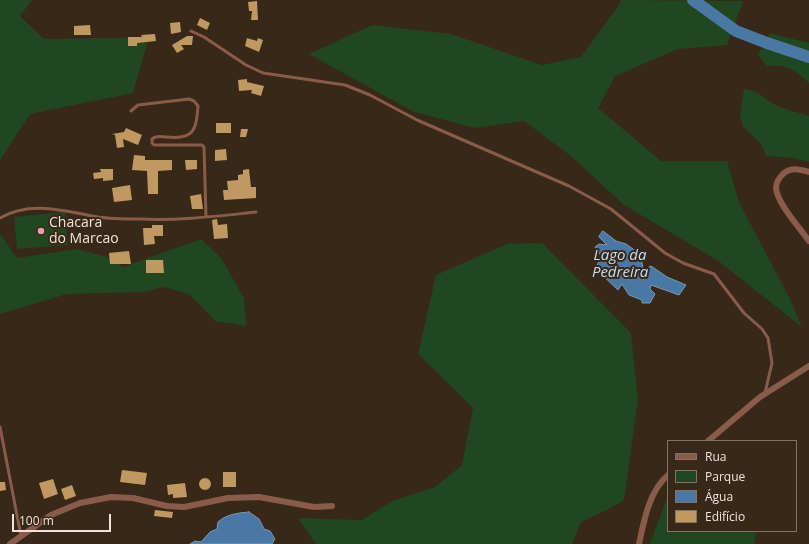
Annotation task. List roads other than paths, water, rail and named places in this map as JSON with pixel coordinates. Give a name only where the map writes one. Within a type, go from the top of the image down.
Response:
[{"type":"street","points":[[809,172],[797,169],[788,170],[777,180],[776,188],[783,204],[809,240]]},
{"type":"street","points":[[709,440],[765,393],[809,366]]},
{"type":"street","points":[[638,544],[646,513],[653,497],[667,476]]},
{"type":"street","points":[[10,544],[51,515],[80,503],[111,497],[133,498],[167,506],[184,506],[228,498],[259,496],[314,507],[332,506]]},
{"type":"lane","points":[[191,31],[204,36],[246,64],[263,73],[345,85],[370,95],[417,120],[569,186],[611,209],[665,253],[683,263],[714,274],[744,313],[762,329],[768,338],[772,363],[765,393]]},
{"type":"lane","points":[[130,111],[138,105],[189,99],[194,100],[198,106],[196,127],[190,134],[182,137],[156,136],[152,139],[152,143],[154,145],[202,145],[204,147],[206,217]]},
{"type":"lane","points":[[0,218],[8,213],[25,208],[63,209],[100,217],[142,219],[206,217],[256,212]]},
{"type":"lane","points":[[0,428],[20,536]]},
{"type":"water","name":"Lago da Pedreira","points":[[603,231],[616,241],[626,244],[633,249],[642,262],[643,270],[651,266],[667,277],[686,285],[679,295],[651,285],[650,289],[655,294],[650,303],[642,303],[642,300],[629,295],[622,284],[618,290],[595,268],[602,257],[595,247],[599,244],[607,245],[599,237]]},
{"type":"water","points":[[249,512],[259,519],[264,529],[270,531],[275,539],[272,544],[190,544],[195,541],[201,542],[210,532],[217,529],[218,522],[225,517],[237,513]]},
{"type":"waterway","points":[[693,0],[736,31],[809,57]]},
{"type":"place","name":"Chacara do Marcao","points":[[41,231]]}]
